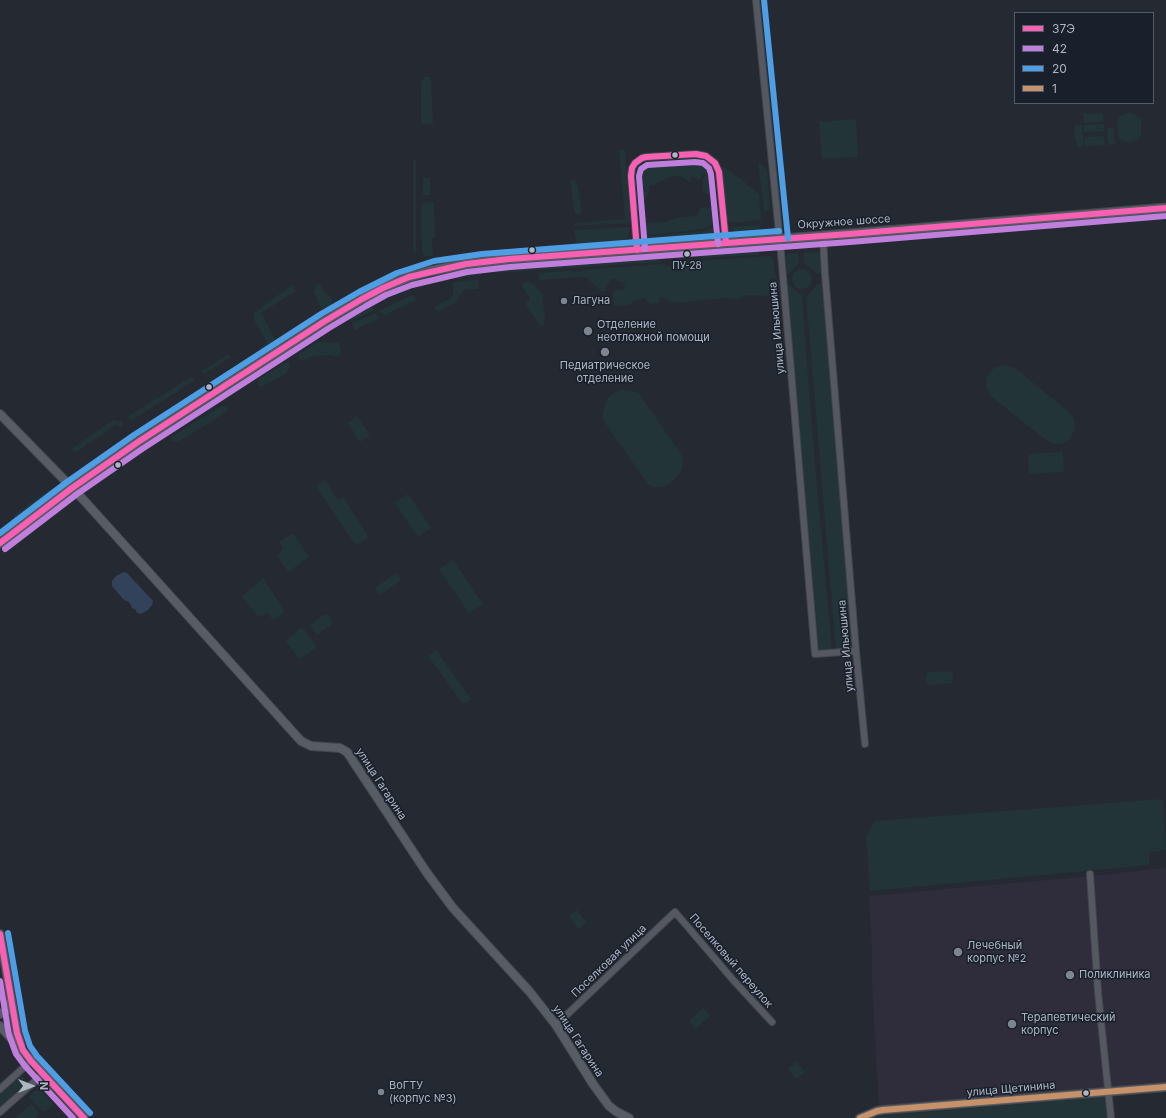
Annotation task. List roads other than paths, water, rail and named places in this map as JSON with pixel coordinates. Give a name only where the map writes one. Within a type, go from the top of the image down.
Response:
[{"type":"main road","name":"Окружное шоссе","points":[[0,543],[72,488],[138,442],[362,299],[400,281],[436,269],[510,259],[1166,209]]},
{"type":"street","name":"улица Ильюшина","points":[[756,0],[780,239],[815,654],[856,651]]},
{"type":"street","points":[[637,250],[631,176],[632,168],[635,164],[639,160],[646,157],[696,154],[706,156],[714,163],[719,172],[721,208],[726,243]]},
{"type":"street","name":"улица Ильюшина","points":[[823,236],[856,651],[865,744]]},
{"type":"street","name":"улица Гагарина","points":[[0,414],[72,488],[301,741],[308,746],[340,748],[347,752],[431,879],[453,908],[529,991],[556,1025],[593,1084],[609,1106],[629,1118]]},
{"type":"street","points":[[1090,874],[1098,992],[1111,1118]]},
{"type":"street","name":"Поселковая улица","points":[[556,1025],[675,912]]},
{"type":"street","name":"Поселковый переулок","points":[[675,912],[734,981],[772,1022]]},
{"type":"street","points":[[0,934],[17,1033],[23,1050]]},
{"type":"street","points":[[0,1014],[7,1010],[10,1006],[11,999]]},
{"type":"street","points":[[0,1026],[84,1118]]},
{"type":"street","points":[[0,1089],[31,1061]]},
{"type":"street","points":[[0,1112],[43,1074]]},
{"type":"street","name":"улица Щетинина","points":[[860,1118],[883,1110],[1166,1087]]},
{"type":"water","points":[[124,572],[127,573],[153,601],[148,610],[141,614],[137,613],[135,609],[132,608],[130,603],[123,599],[112,586],[112,581],[116,576]]},
{"type":"place","name":"ПУ-28","points":[[687,254]]},
{"type":"place","name":"Лагуна","points":[[564,301]]},
{"type":"place","name":"Отделение неотложной помощи","points":[[588,331]]},
{"type":"place","name":"Педиатрическое отделение","points":[[605,352]]},
{"type":"place","name":"Лечебный корпус №2","points":[[958,952]]},
{"type":"place","name":"Поликлиника","points":[[1070,975]]},
{"type":"place","name":"Терапевтический корпус","points":[[1012,1024]]},
{"type":"place","name":"ВоГТУ (корпус №3)","points":[[381,1092]]}]
